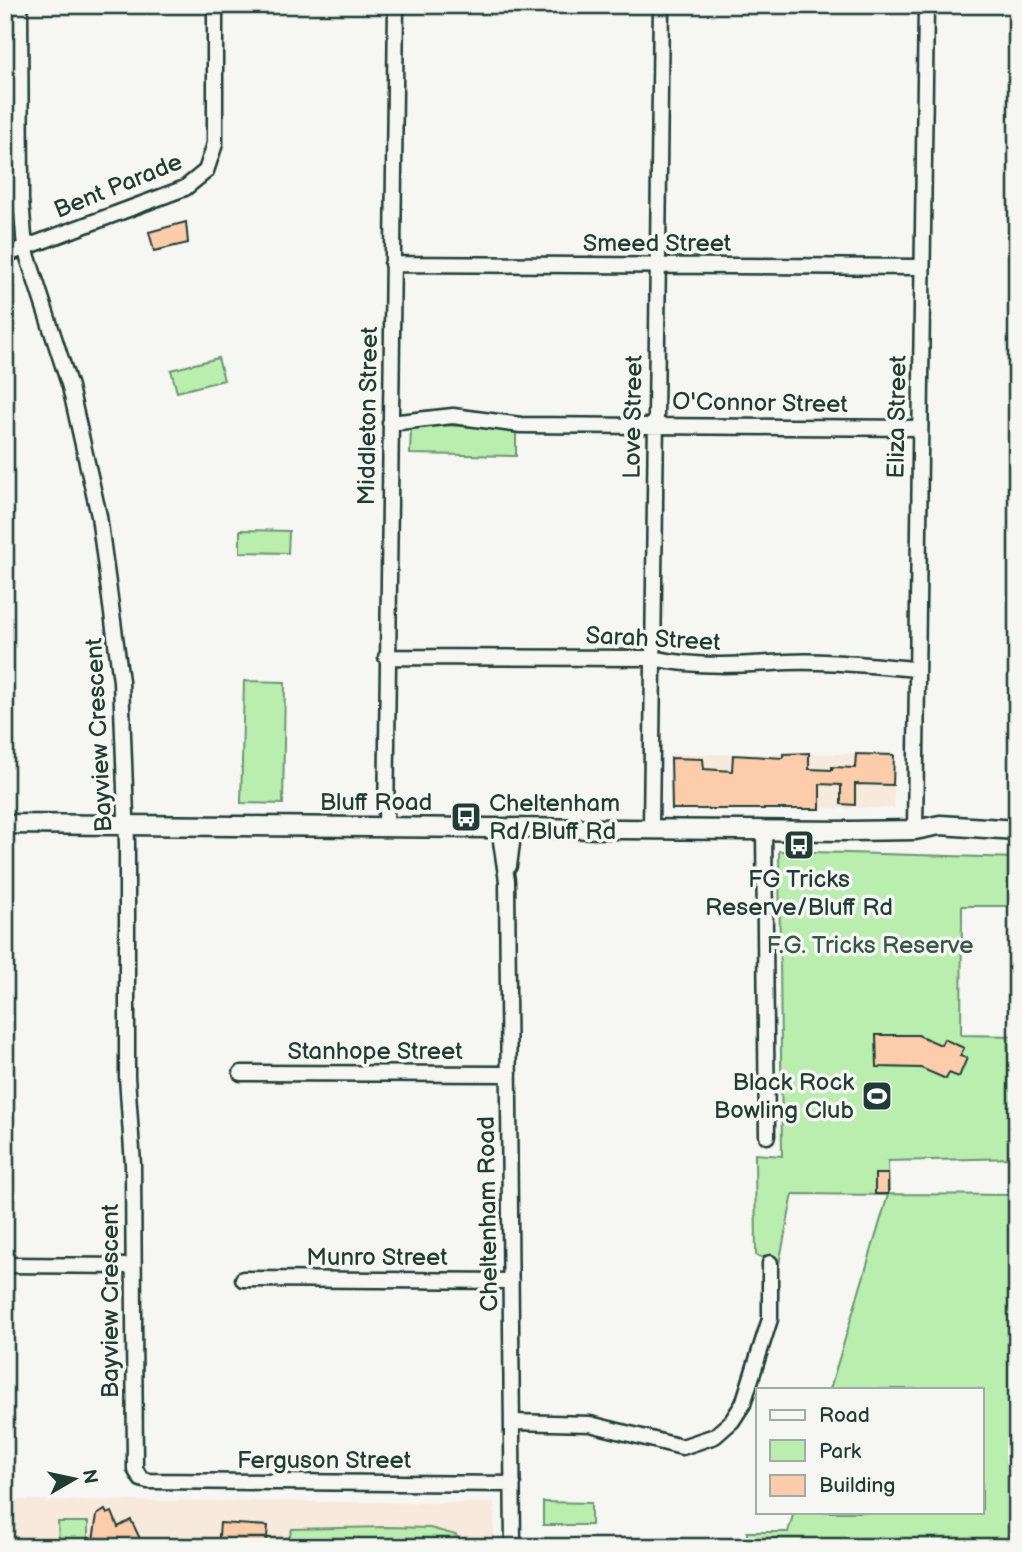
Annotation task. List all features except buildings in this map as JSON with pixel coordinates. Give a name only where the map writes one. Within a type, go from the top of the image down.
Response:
[{"type":"main road","name":"Bluff Road","points":[[5,824],[915,830],[960,837],[979,830],[1017,830]]},
{"type":"street","name":"Bayview Crescent","points":[[20,5],[21,200],[25,248],[70,387],[99,516],[120,668],[126,825],[127,1077],[133,1165],[136,1475]]},
{"type":"street","name":"Bent Parade","points":[[5,255],[185,188],[206,171],[215,144],[215,5]]},
{"type":"street","name":"Middleton Street","points":[[386,827],[396,5]]},
{"type":"street","name":"Love Street","points":[[651,829],[661,5]]},
{"type":"street","name":"Eliza Street","points":[[915,830],[926,5]]},
{"type":"street","name":"Smeed Street","points":[[392,264],[922,267]]},
{"type":"street","name":"O'Connor Street","points":[[390,423],[453,416],[522,425],[920,428]]},
{"type":"street","name":"Sarah Street","points":[[386,657],[653,658],[717,665],[789,662],[917,669]]},
{"type":"street","name":"Cheltenham Road","points":[[506,828],[513,1547]]},
{"type":"street","points":[[764,830],[767,1136]]},
{"type":"street","name":"Stanhope Street","points":[[241,1073],[509,1074]]},
{"type":"street","points":[[513,1422],[582,1423],[682,1447],[715,1436],[732,1421],[743,1404],[770,1319],[770,1263]]},
{"type":"street","points":[[5,1265],[132,1266]]},
{"type":"street","name":"Munro Street","points":[[243,1279],[511,1280]]},
{"type":"street","name":"Ferguson Street","points":[[136,1475],[148,1481],[513,1484]]},
{"type":"shaded area","points":[[672,754],[894,754],[894,808],[672,809]]},
{"type":"shaded area","points":[[5,1500],[494,1503],[494,1547],[5,1547]]},
{"type":"green space","points":[[218,358],[224,380],[177,392],[171,370]]},
{"type":"green space","points":[[423,424],[516,429],[516,456],[410,454],[411,429]]},
{"type":"green space","points":[[240,530],[289,531],[288,553],[240,552]]},
{"type":"green space","points":[[244,681],[285,682],[283,804],[241,803]]},
{"type":"green space","name":"F.G. Tricks Reserve","points":[[779,851],[1017,858],[1017,906],[962,906],[961,1035],[1017,1036],[1017,1158],[888,1161],[889,1194],[1017,1195],[1017,1547],[747,1547],[747,1532],[788,1532],[793,1514],[984,1514],[984,1388],[830,1388],[888,1195],[793,1194],[779,1264],[756,1255],[755,1154],[782,1156]]},
{"type":"green space","points":[[543,1502],[591,1503],[591,1525],[543,1525]]},
{"type":"green space","points":[[58,1522],[88,1522],[88,1547],[59,1547]]},
{"type":"green space","points":[[430,1528],[456,1535],[464,1547],[286,1547],[292,1529]]},
{"type":"place","name":"Cheltenham Rd/Bluff Rd","points":[[466,817]]},
{"type":"place","name":"FG Tricks Reserve/Bluff Rd","points":[[799,845]]},
{"type":"place","name":"Black Rock Bowling Club","points":[[877,1096]]}]
